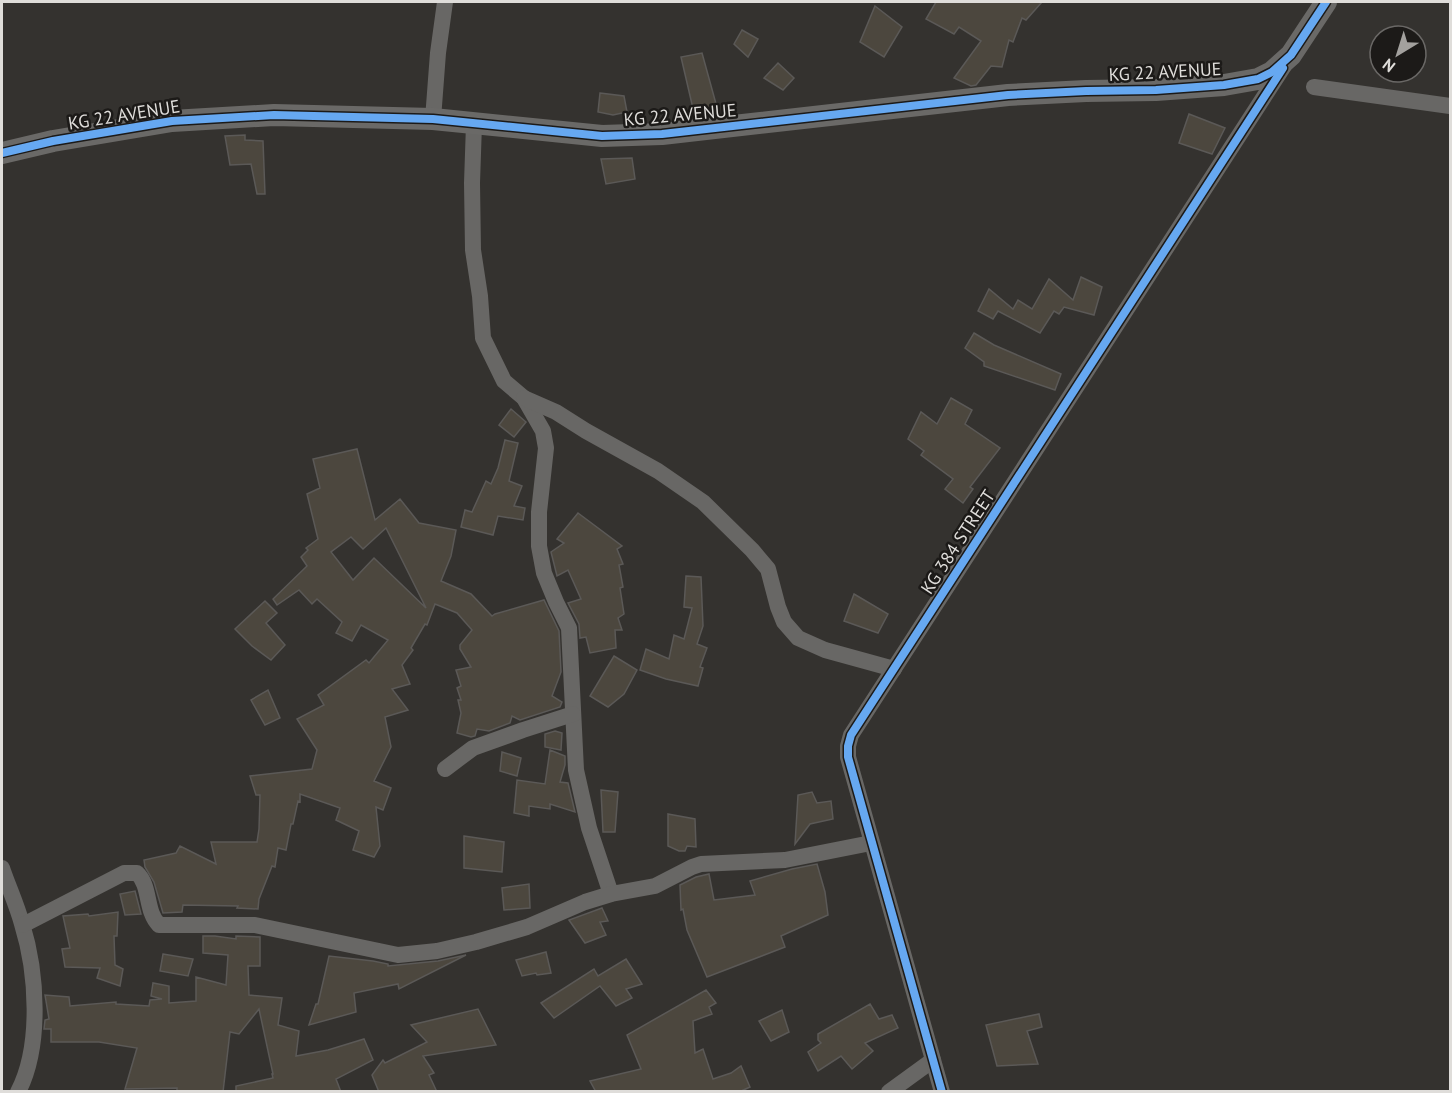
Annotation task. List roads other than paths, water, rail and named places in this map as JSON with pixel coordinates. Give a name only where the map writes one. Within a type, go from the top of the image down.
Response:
[{"type":"street","points":[[433,119],[445,2]]},
{"type":"street","name":"KG 22 AVENUE","points":[[2,153],[53,141],[172,121],[274,115],[433,119],[602,136],[662,134],[1008,95],[1156,90],[1224,85],[1258,79],[1272,72],[1291,55],[1326,2]]},
{"type":"street","name":"KG 384 STREET","points":[[942,1092],[848,757],[851,735],[1291,55]]},
{"type":"street","points":[[1314,87],[1450,106]]},
{"type":"street","points":[[474,124],[473,250],[483,338],[504,381],[524,398],[556,412],[658,471],[703,502],[768,569],[784,622],[798,638],[825,650],[894,669]]},
{"type":"street","points":[[524,398],[543,431],[546,448],[539,512],[539,546],[544,573],[569,628],[576,770],[589,828],[611,894]]},
{"type":"street","points":[[445,769],[473,748],[573,714]]},
{"type":"street","points":[[23,925],[124,873],[137,873],[142,878],[153,919],[159,925],[255,925],[398,955],[437,951],[527,927],[585,902],[611,894],[655,886],[701,864],[785,860],[871,843]]},
{"type":"street","points":[[2,868],[23,925],[35,992],[29,1067],[18,1092]]},
{"type":"street","points":[[889,1092],[933,1060]]}]
